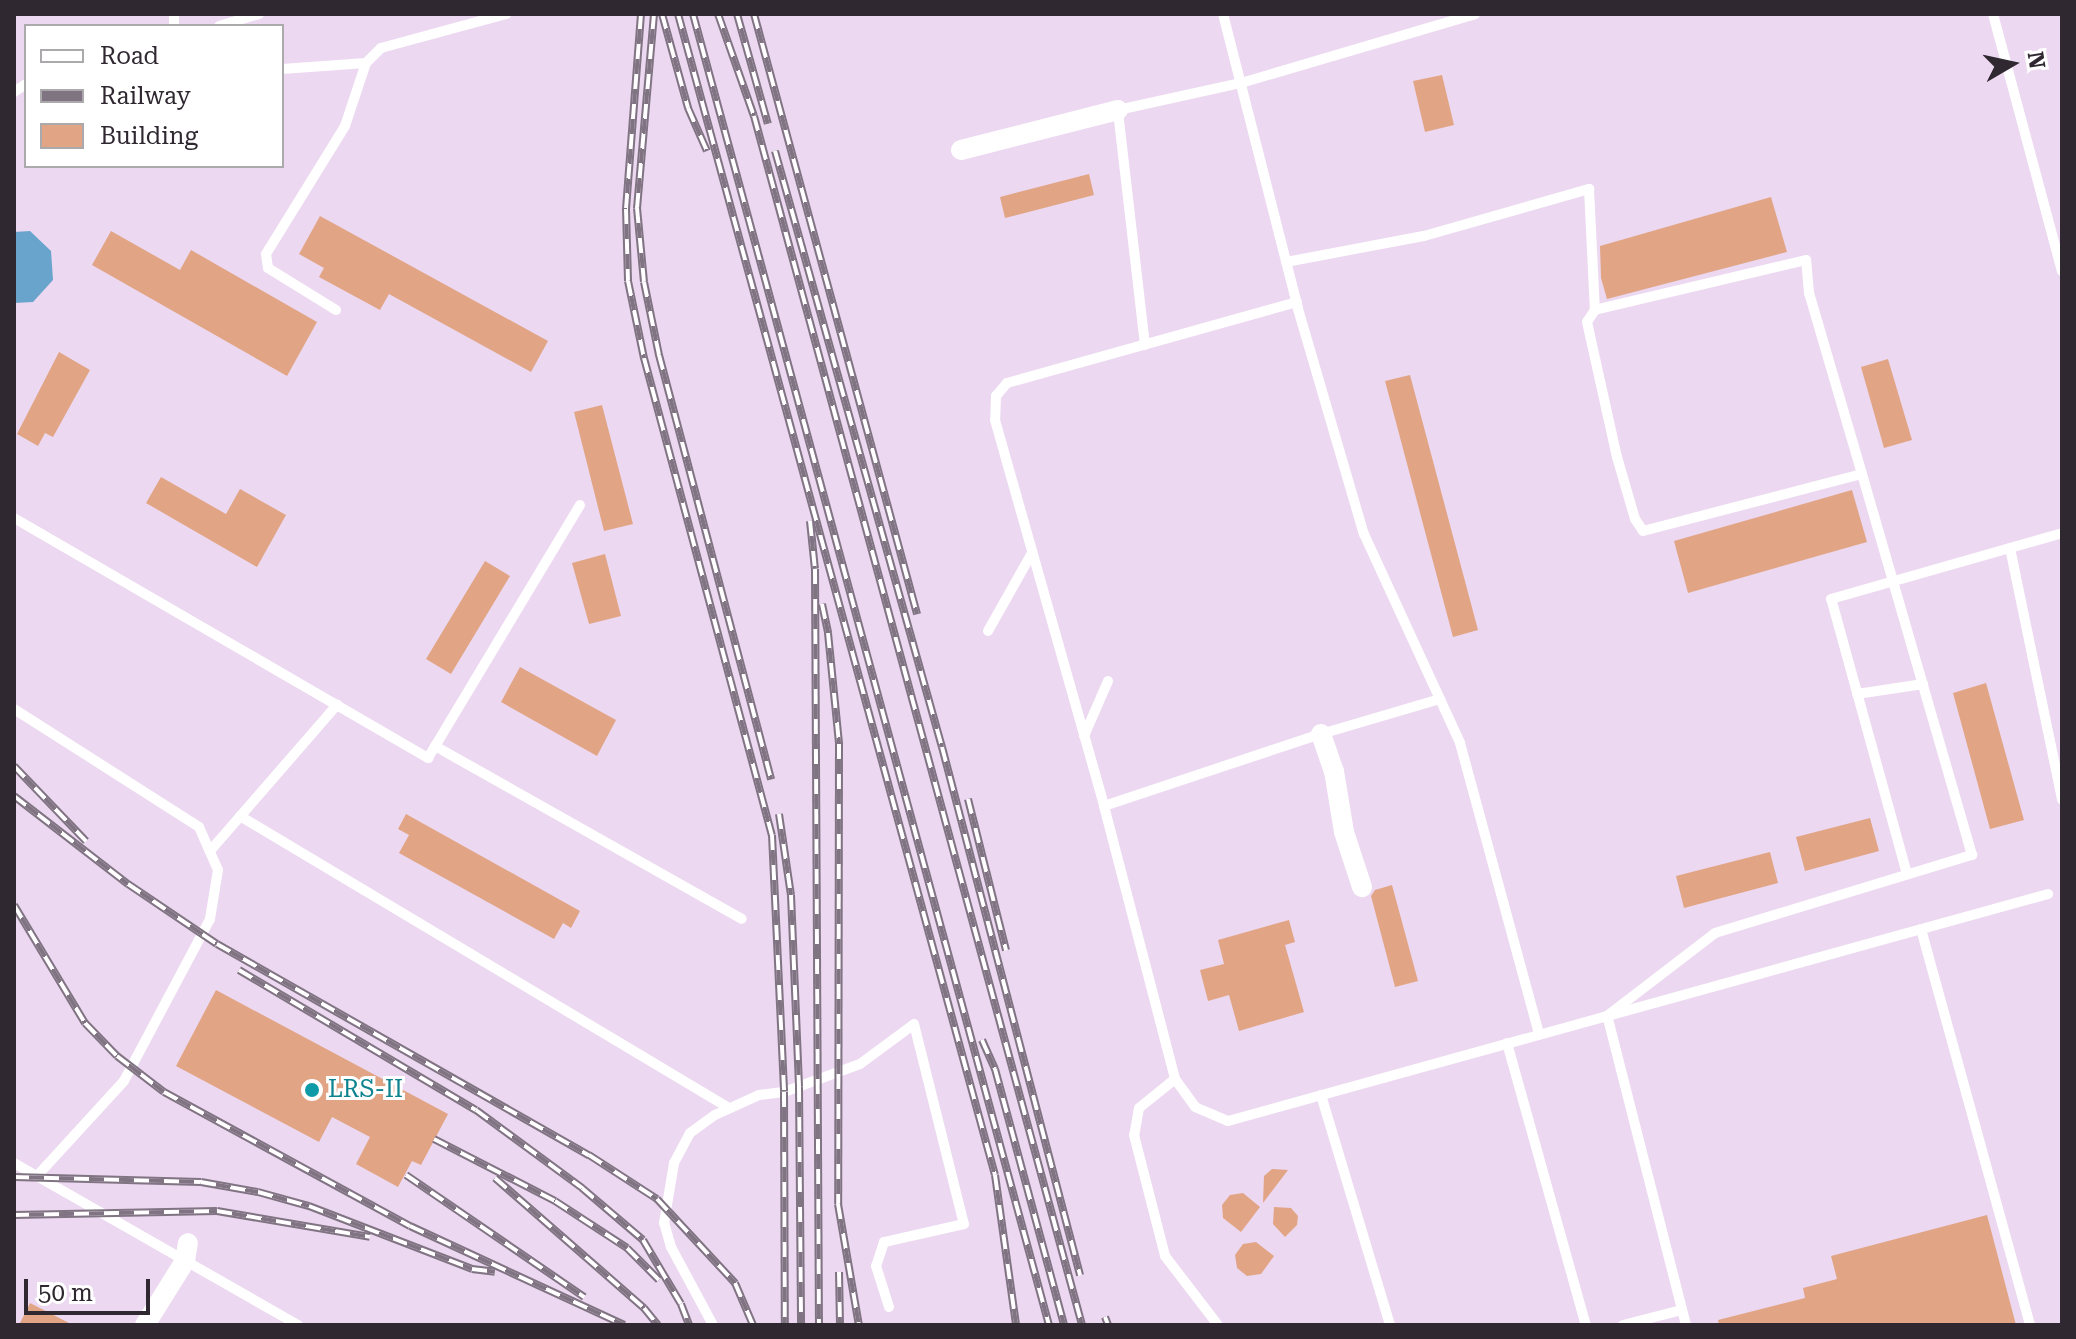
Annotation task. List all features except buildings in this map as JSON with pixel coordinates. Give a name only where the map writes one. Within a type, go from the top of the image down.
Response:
[{"type":"street","points":[[961,150],[1118,110]]},
{"type":"street","points":[[1321,734],[1334,771],[1344,832],[1362,887]]},
{"type":"street","points":[[145,1325],[187,1252]]},
{"type":"lane","points":[[226,24],[259,14]]},
{"type":"lane","points":[[336,310],[268,268],[266,254],[345,126],[366,63],[381,48],[506,14]]},
{"type":"lane","points":[[1223,14],[1286,262],[1364,534],[1460,743],[1539,1034]]},
{"type":"lane","points":[[1145,345],[1118,110],[1241,83],[1475,14]]},
{"type":"lane","points":[[1993,14],[2062,271]]},
{"type":"lane","points":[[284,69],[366,63]]},
{"type":"lane","points":[[1286,262],[1424,236],[1589,189],[1595,310],[1587,322],[1617,457],[1635,519],[1643,531],[1862,474]]},
{"type":"lane","points":[[1595,310],[1806,260],[1809,293],[1972,855],[1715,933],[1607,1016]]},
{"type":"lane","points":[[1297,302],[1007,383],[996,396],[995,420],[1104,806],[1175,1079],[1195,1107],[1228,1121],[2048,894]]},
{"type":"lane","points":[[14,520],[428,758],[580,505]]},
{"type":"lane","points":[[1907,874],[1831,599],[2062,533]]},
{"type":"lane","points":[[2010,548],[2062,800]]},
{"type":"lane","points":[[988,631],[1030,562],[1032,551]]},
{"type":"lane","points":[[1084,736],[1108,681]]},
{"type":"lane","points":[[1857,694],[1923,684]]},
{"type":"lane","points":[[1104,806],[1321,734],[1440,699]]},
{"type":"lane","points":[[210,851],[337,705]]},
{"type":"lane","points":[[14,709],[199,827],[218,870],[210,919],[124,1081],[37,1176]]},
{"type":"lane","points":[[435,746],[742,919]]},
{"type":"lane","points":[[240,816],[729,1108]]},
{"type":"lane","points":[[1921,929],[2030,1325]]},
{"type":"lane","points":[[1607,1016],[1686,1325]]},
{"type":"lane","points":[[713,1325],[671,1247],[664,1223],[664,1207],[674,1163],[690,1133],[729,1108],[759,1095],[784,1092],[849,1069],[914,1024],[964,1224],[884,1242],[876,1266],[889,1307]]},
{"type":"lane","points":[[1507,1043],[1586,1325]]},
{"type":"lane","points":[[1175,1079],[1139,1108],[1134,1135],[1165,1256],[1218,1325]]},
{"type":"lane","points":[[1321,1095],[1390,1325]]},
{"type":"lane","points":[[14,1163],[187,1252],[298,1325]]},
{"type":"lane","points":[[1623,1325],[1682,1310]]},
{"type":"water","points":[[30,231],[51,251],[53,280],[33,302],[14,303],[14,232]]},
{"type":"railway","points":[[641,14],[626,209],[628,281],[644,358],[772,835],[784,1092],[785,1325]]},
{"type":"railway","points":[[654,14],[637,208],[644,282],[659,355],[771,779]]},
{"type":"railway","points":[[662,14],[688,108],[707,151]]},
{"type":"railway","points":[[678,14],[995,1175],[1016,1325]]},
{"type":"railway","points":[[693,14],[1049,1325]]},
{"type":"railway","points":[[718,14],[754,116],[1082,1325]]},
{"type":"railway","points":[[737,14],[768,124]]},
{"type":"railway","points":[[754,14],[917,614]]},
{"type":"railway","points":[[775,151],[942,747],[1080,1275]]},
{"type":"railway","points":[[810,521],[815,569],[819,1325]]},
{"type":"railway","points":[[822,604],[828,633],[839,744],[838,1204],[859,1325]]},
{"type":"railway","points":[[14,766],[86,841]]},
{"type":"railway","points":[[14,796],[128,884],[217,944],[589,1155],[657,1199],[735,1283],[753,1325]]},
{"type":"railway","points":[[968,799],[1006,950]]},
{"type":"railway","points":[[779,814],[791,895],[799,1087],[801,1325]]},
{"type":"railway","points":[[14,905],[85,1023],[117,1056],[164,1092],[410,1226],[624,1325]]},
{"type":"railway","points":[[239,970],[476,1110],[582,1188],[643,1240],[681,1304],[689,1325]]},
{"type":"railway","points":[[982,1040],[995,1069],[1064,1325]]},
{"type":"railway","points":[[434,1139],[555,1201],[627,1248],[659,1280]]},
{"type":"railway","points":[[406,1175],[584,1297]]},
{"type":"railway","points":[[14,1177],[201,1182],[258,1192],[309,1206],[472,1269],[495,1272]]},
{"type":"railway","points":[[495,1178],[644,1308],[658,1325]]},
{"type":"railway","points":[[14,1215],[217,1211],[370,1237]]},
{"type":"railway","points":[[839,1272],[840,1325]]},
{"type":"railway","points":[[1105,1317],[1108,1325]]},
{"type":"place","name":"LRS-II","points":[[312,1090]]}]
